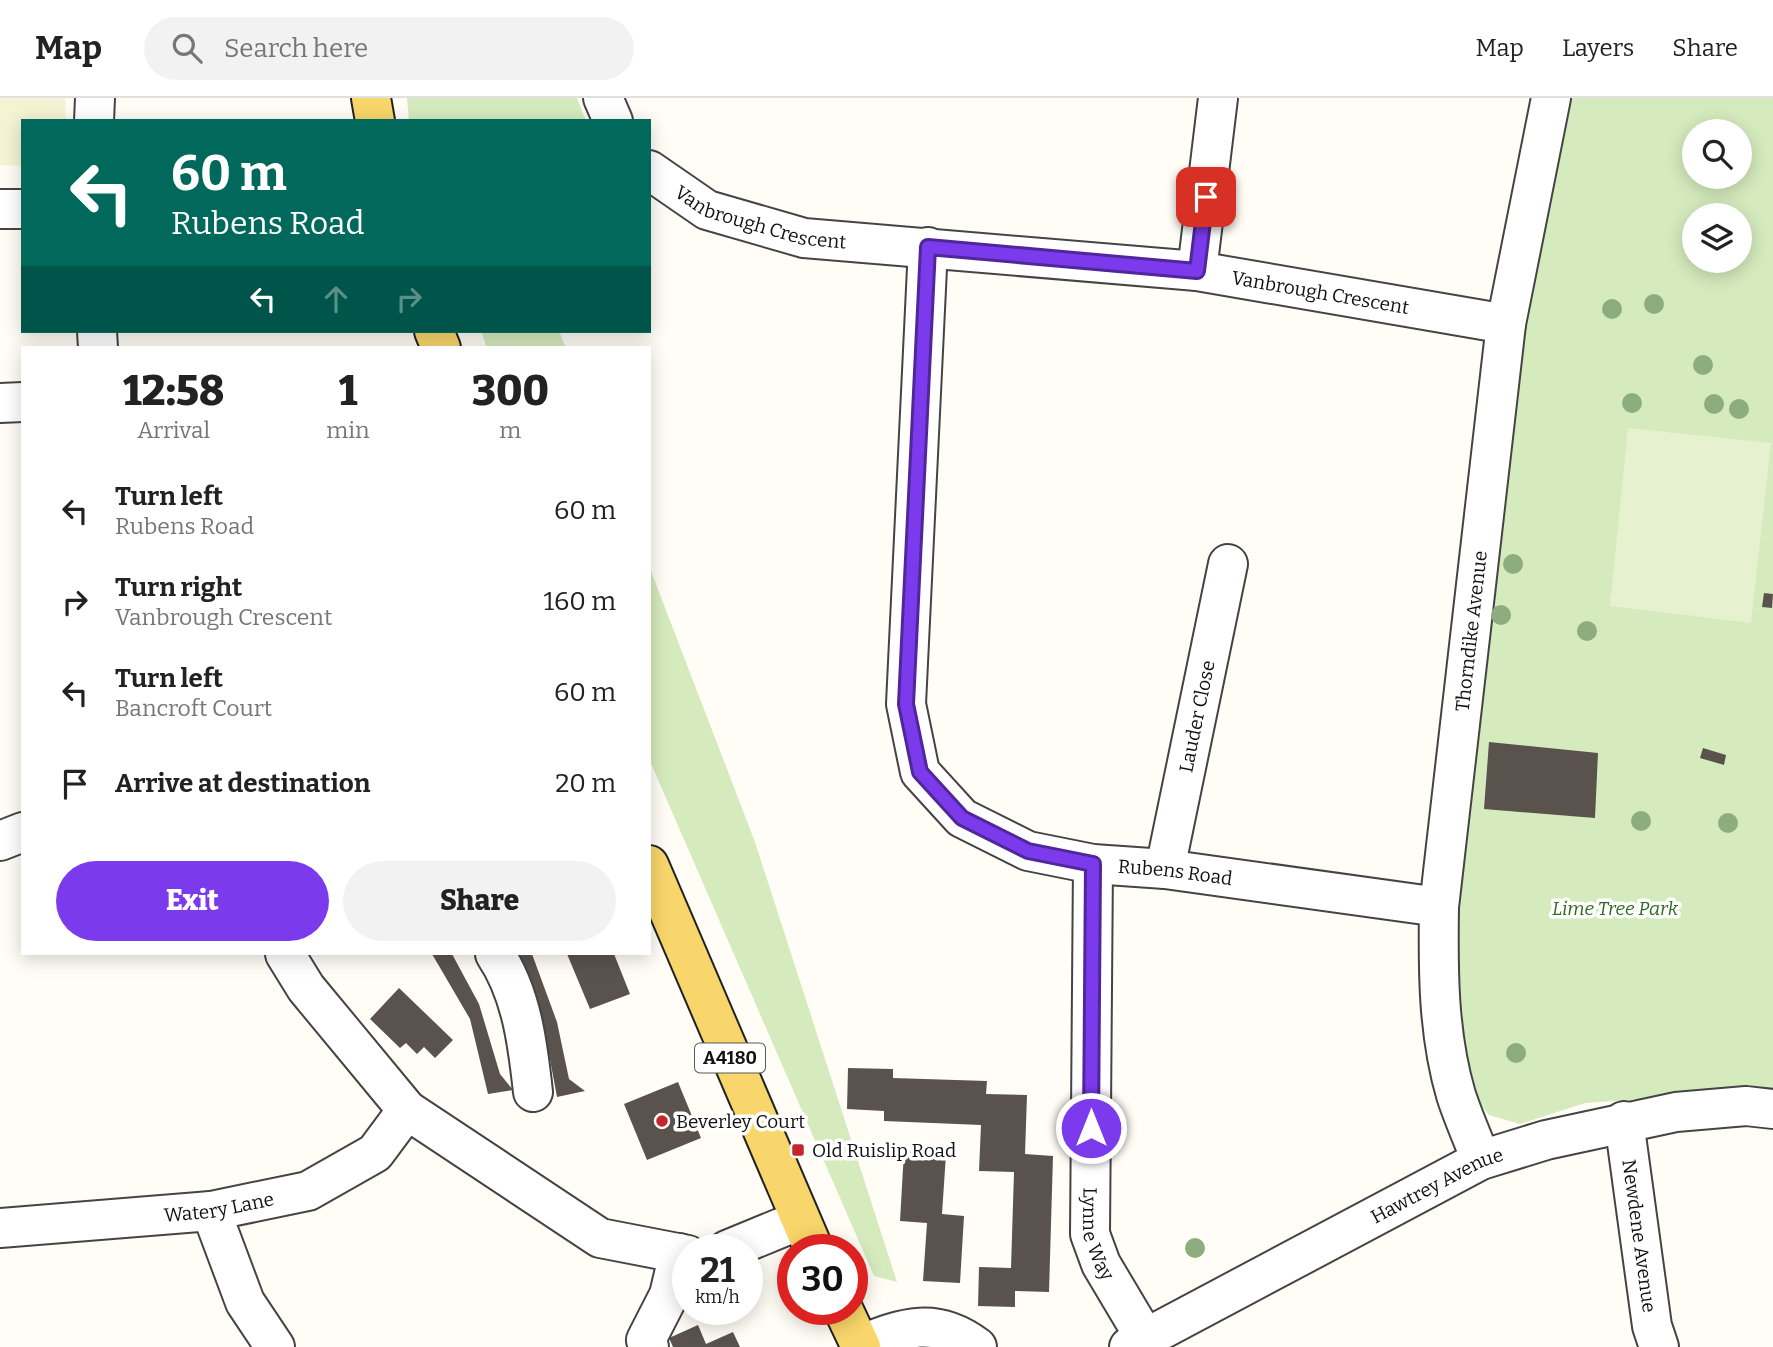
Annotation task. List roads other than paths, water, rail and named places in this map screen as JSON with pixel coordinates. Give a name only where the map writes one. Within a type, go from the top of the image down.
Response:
[{"type":"main road","points":[[371,98],[375,119]]},
{"type":"main road","name":"A4180","points":[[651,870],[807,1234]]},
{"type":"main road","points":[[851,1325],[861,1346]]},
{"type":"street","points":[[94,119],[95,98]]},
{"type":"street","points":[[603,98],[612,119]]},
{"type":"street","points":[[1197,271],[1218,98]]},
{"type":"street","name":"Thorndike Avenue","points":[[1481,1160],[1456,1094],[1444,1039],[1438,981],[1439,907],[1506,324],[1551,98]]},
{"type":"street","name":"Vanbrough Crescent","points":[[651,171],[707,210],[804,238],[1197,271],[1506,324]]},
{"type":"street","points":[[0,209],[21,209]]},
{"type":"street","name":"Rubens Road","points":[[928,247],[906,704],[920,772],[962,818],[1028,851],[1093,864],[1166,869],[1439,907]]},
{"type":"street","points":[[0,402],[21,402]]},
{"type":"street","name":"Lauder Close","points":[[1166,869],[1228,565]]},
{"type":"street","points":[[0,841],[21,833]]},
{"type":"street","name":"Lynne Way","points":[[1093,864],[1090,1234],[1137,1343]]},
{"type":"street","points":[[286,955],[306,988],[407,1110],[600,1238],[672,1252]]},
{"type":"street","points":[[496,955],[502,964],[527,1032],[533,1092]]},
{"type":"street","name":"Hawtrey Avenue","points":[[1137,1343],[1481,1160],[1546,1140],[1624,1121],[1676,1112],[1746,1106],[1773,1109]]},
{"type":"street","name":"Watery Lane","points":[[0,1228],[211,1211],[308,1191],[375,1153],[407,1110]]},
{"type":"street","name":"Newdene Avenue","points":[[1624,1121],[1652,1326],[1659,1347]]},
{"type":"street","points":[[211,1211],[245,1301],[275,1347]]},
{"type":"street","points":[[649,1347],[646,1340],[672,1285]]},
{"type":"street","points":[[861,1346],[899,1329],[918,1326],[959,1333],[977,1347]]},
{"type":"place","name":"Beverley Court","points":[[662,1121]]},
{"type":"place","name":"Old Ruislip Road","points":[[798,1150]]},
{"type":"park label","name":"Lime Tree Park","points":[[1615,908]]}]
